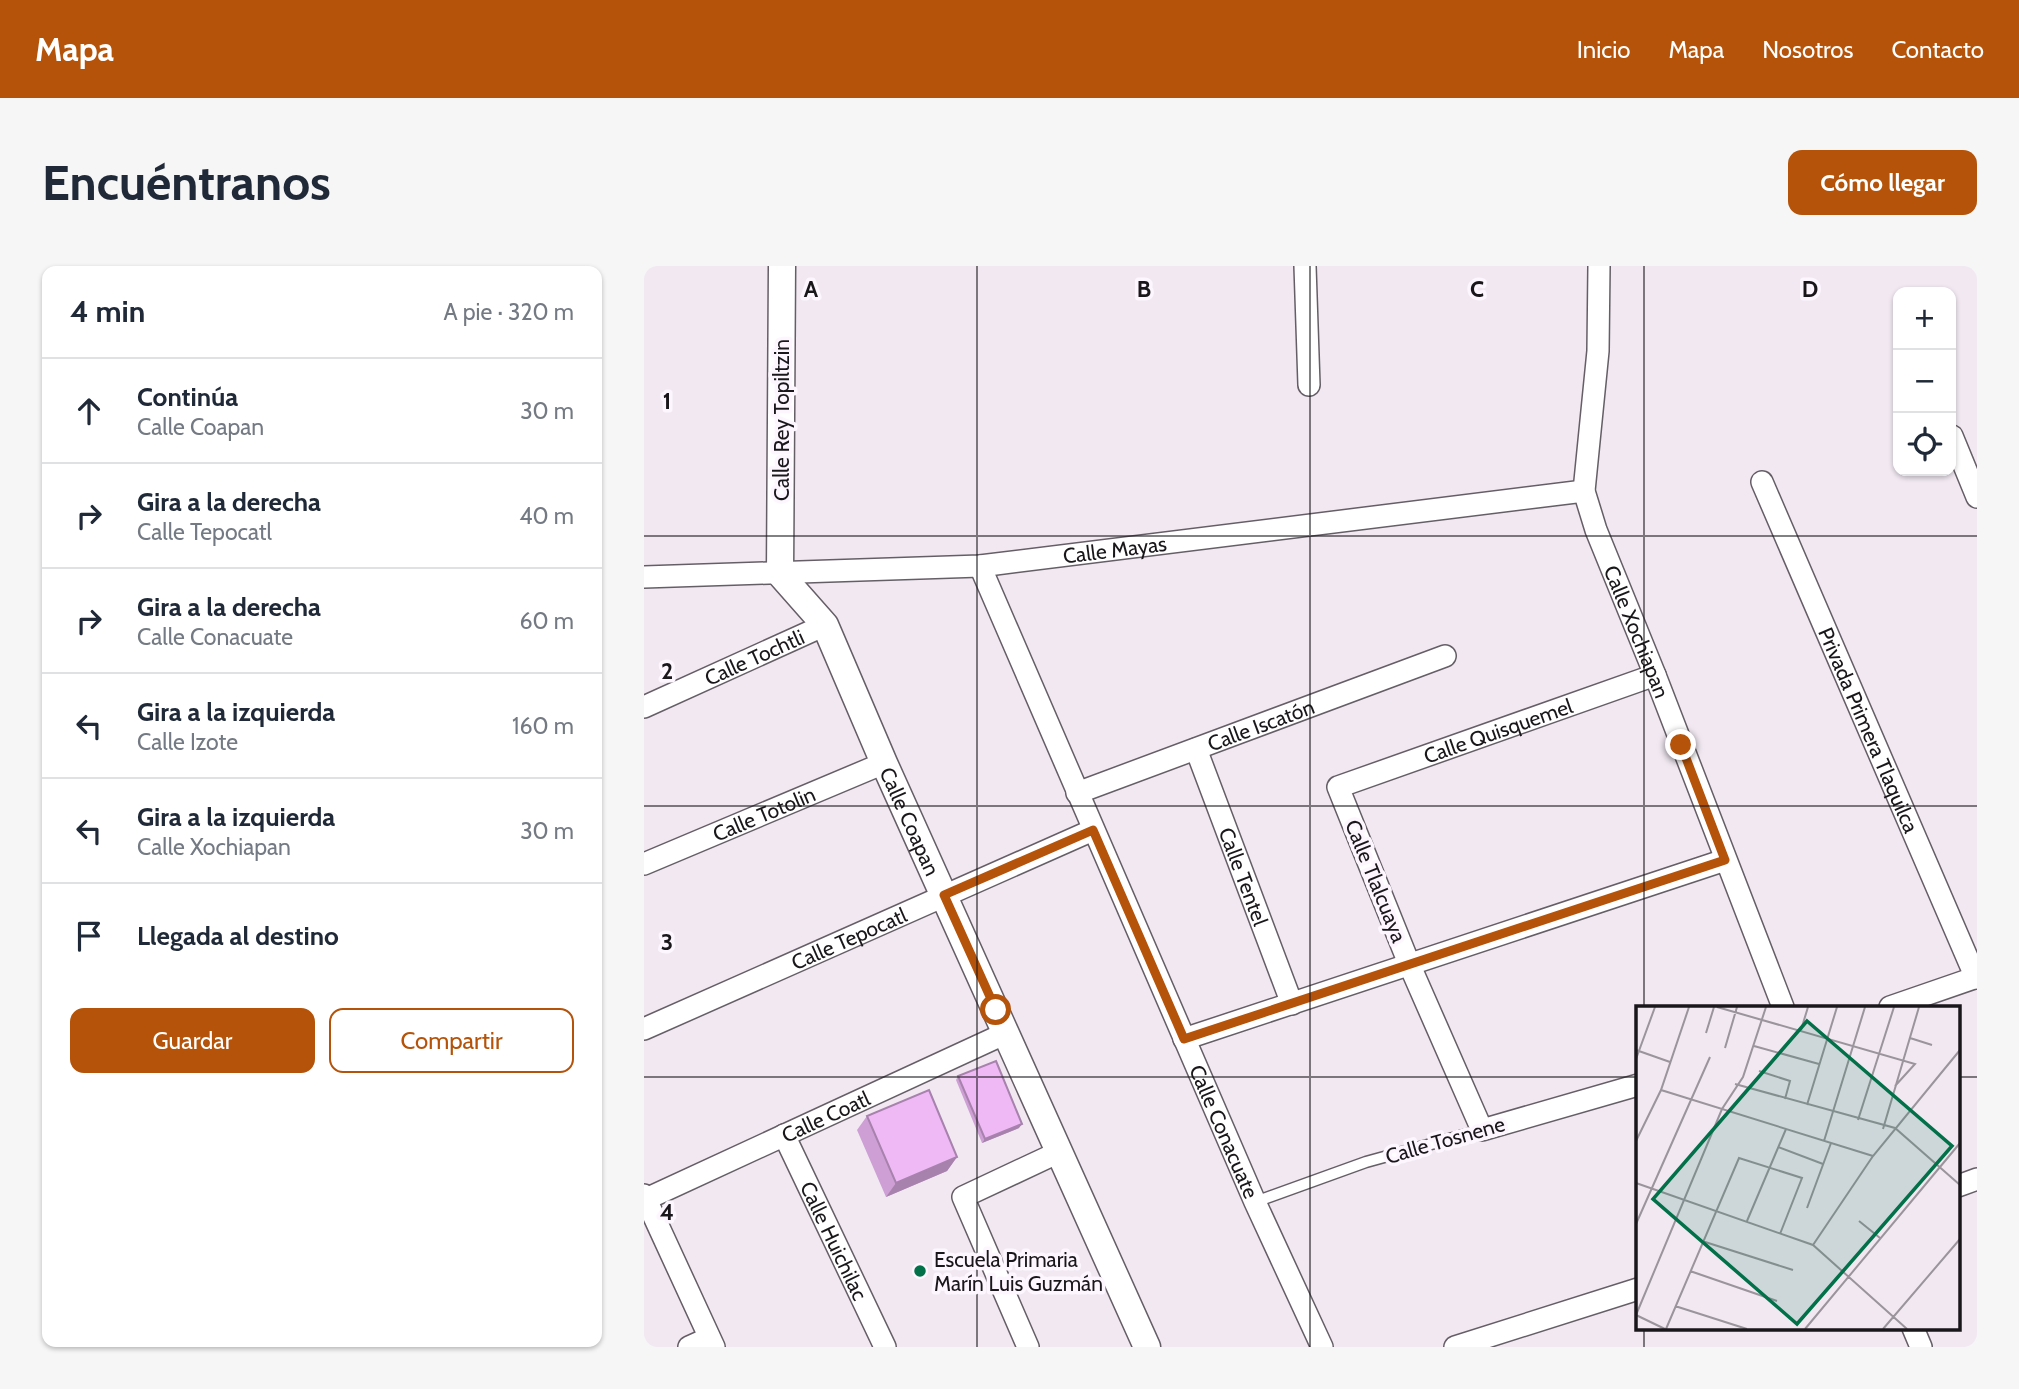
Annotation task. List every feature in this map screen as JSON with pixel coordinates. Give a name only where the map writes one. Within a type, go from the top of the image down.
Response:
[{"type":"street","name":"Calle Rey Topiltzin","points":[[780,574],[782,266]]},
{"type":"street","points":[[1305,266],[1309,385]]},
{"type":"street","points":[[1584,491],[1598,351],[1599,266]]},
{"type":"street","points":[[1956,446],[1977,497]]},
{"type":"street","name":"Privada Primera Tlaquilca","points":[[1762,482],[1976,977]]},
{"type":"street","name":"Calle Mayas","points":[[644,577],[980,566],[1584,491]]},
{"type":"street","name":"Calle Xochiapan","points":[[1584,491],[1595,530],[1655,675],[1783,1006]]},
{"type":"street","name":"Calle Conacuate","points":[[980,566],[1255,1202],[1322,1347]]},
{"type":"street","name":"Calle Coapan","points":[[780,574],[825,625],[884,763],[1147,1347]]},
{"type":"street","name":"Calle Tochtli","points":[[644,707],[825,625]]},
{"type":"street","name":"Calle Iscatón","points":[[1077,793],[1445,656]]},
{"type":"street","name":"Calle Quisquemel","points":[[1338,787],[1655,675]]},
{"type":"street","name":"Calle Tentel","points":[[1196,749],[1292,1004]]},
{"type":"street","name":"Calle Totolin","points":[[644,864],[884,763]]},
{"type":"street","name":"Calle Tlalcuaya","points":[[1338,787],[1410,966],[1482,1130]]},
{"type":"street","name":"Calle Tepocatl","points":[[644,1029],[1093,830]]},
{"type":"street","points":[[1184,1039],[1725,860]]},
{"type":"street","points":[[1893,1006],[1976,977]]},
{"type":"street","name":"Calle Coatl","points":[[645,1198],[1006,1033]]},
{"type":"street","name":"Calle Tosnene","points":[[1482,1130],[1636,1085]]},
{"type":"street","name":"Calle Huichilac","points":[[784,1135],[885,1347]]},
{"type":"street","points":[[1028,1347],[963,1197],[1059,1152]]},
{"type":"street","points":[[1960,1185],[1977,1179]]},
{"type":"street","points":[[645,1198],[711,1342],[689,1347]]},
{"type":"street","points":[[1455,1347],[1636,1289]]},
{"type":"street","points":[[1914,1330],[1921,1347]]},
{"type":"lane","name":"Calle Tosnene","points":[[1255,1202],[1366,1162],[1482,1130]]},
{"type":"building","points":[[996,1061],[1022,1124],[985,1139],[958,1076]]},
{"type":"building","points":[[929,1090],[957,1157],[896,1183],[867,1116]]},
{"type":"place","name":"Escuela Primaria Marín Luis Guzmán","points":[[920,1271]]},
{"type":"route","points":[[996,1010],[944,895],[1093,830],[1184,1039],[1725,860],[1681,745]]}]
